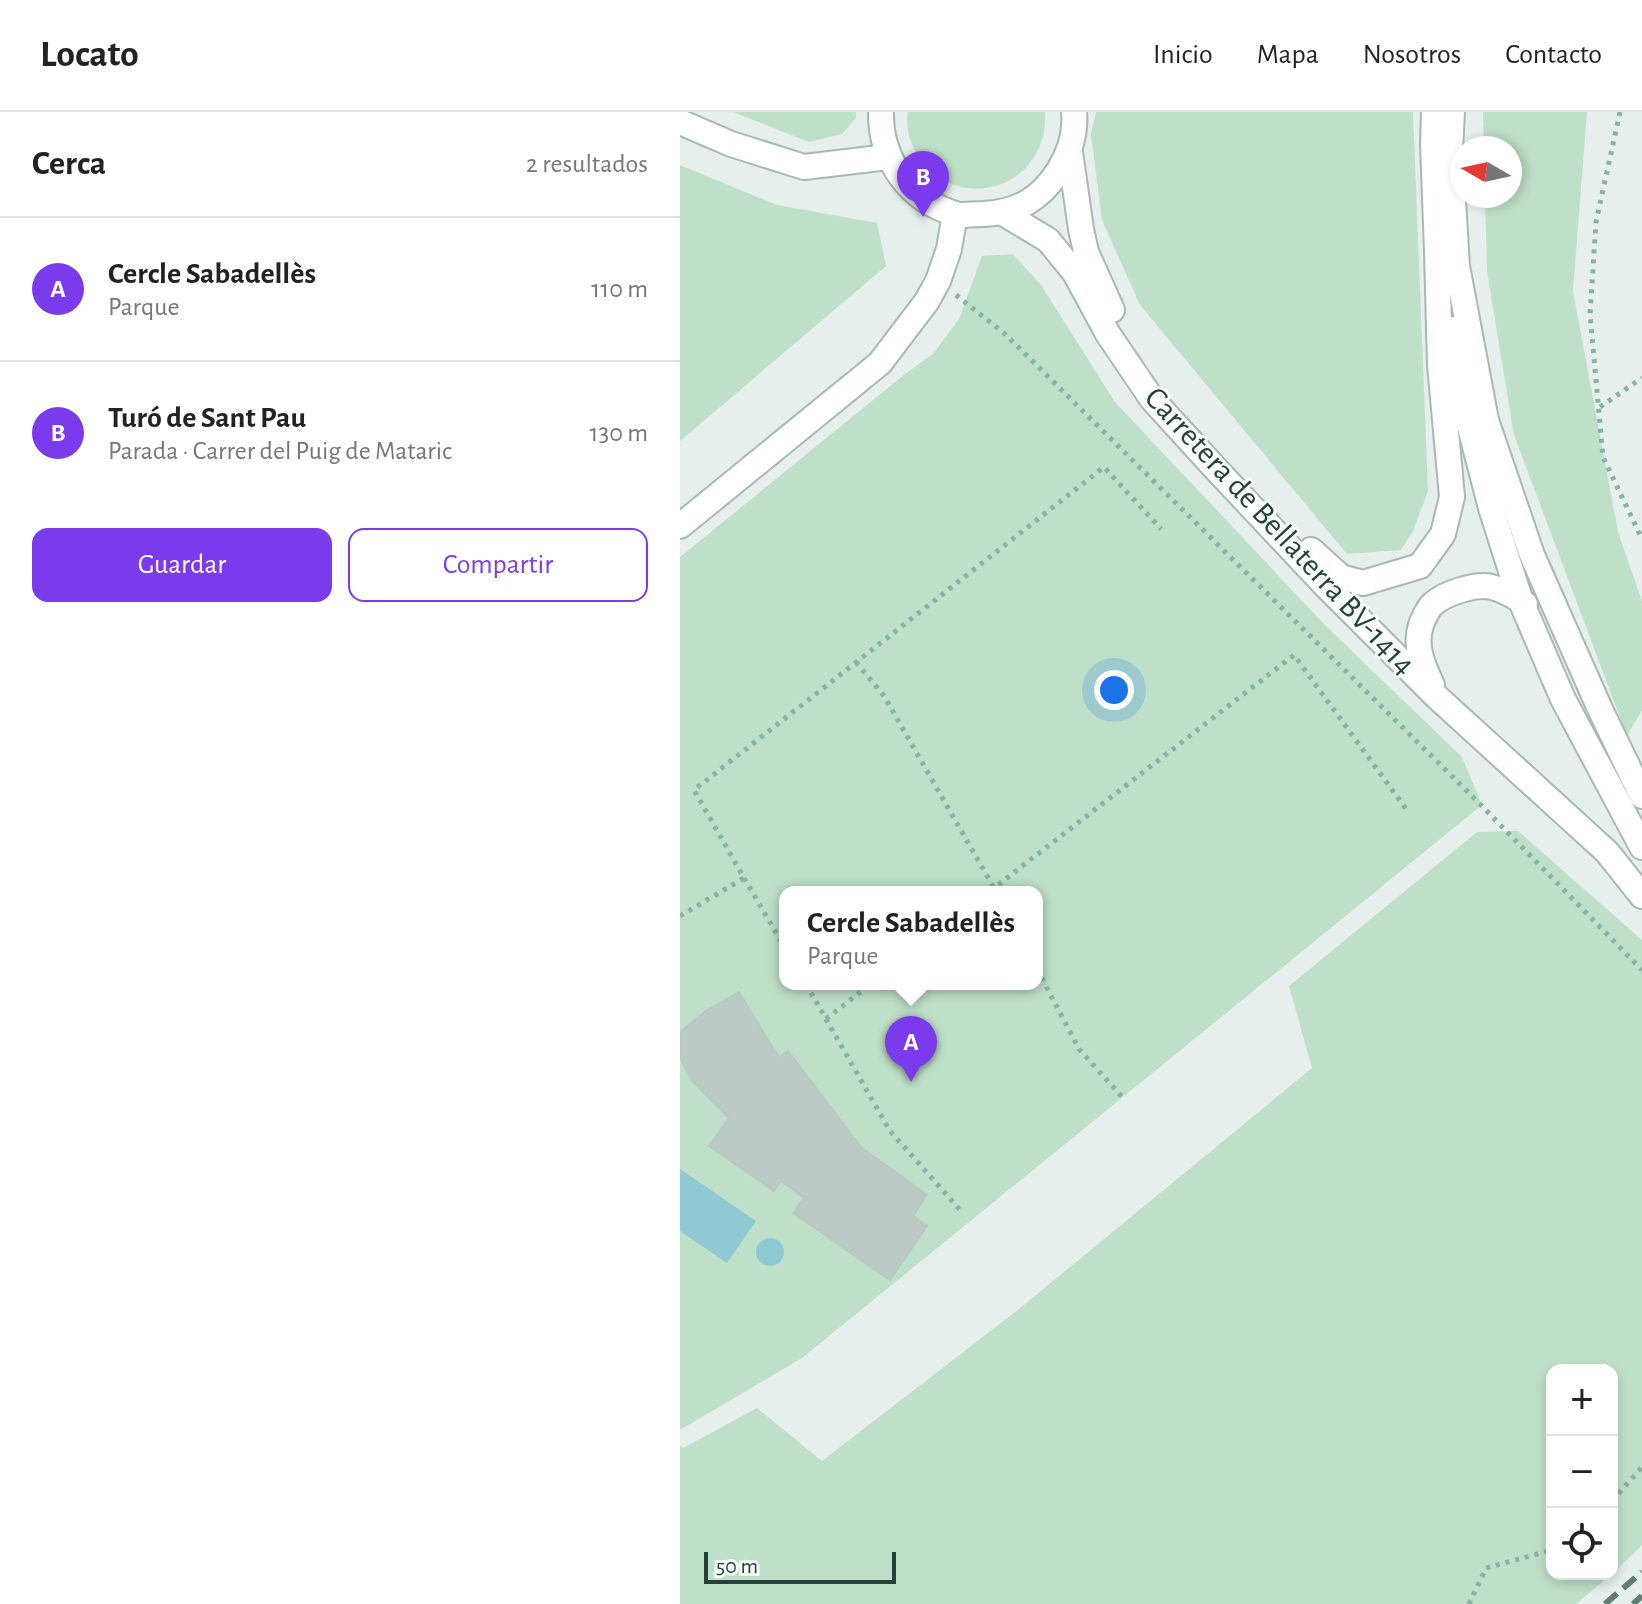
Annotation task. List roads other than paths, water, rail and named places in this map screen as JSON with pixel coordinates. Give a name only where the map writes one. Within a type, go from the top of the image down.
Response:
[{"type":"street","points":[[881,112],[881,128],[888,157],[906,185],[929,203],[955,214],[1003,213],[1029,202],[1050,184],[1070,152],[1074,112]]},
{"type":"street","name":"Carretera de Bellaterra BV-1414","points":[[1343,581],[1420,566],[1443,534],[1452,497],[1440,365],[1434,112]]},
{"type":"street","points":[[1452,112],[1450,150],[1457,266],[1486,420],[1532,555],[1642,796]]},
{"type":"street","points":[[680,122],[731,144],[804,167],[888,157]]},
{"type":"street","name":"Carretera de Bellaterra BV-1414","points":[[1070,152],[1086,252],[1108,305],[1162,389],[1309,549],[1343,581]]},
{"type":"street","name":"Carretera de Bellaterra BV-1414","points":[[1003,213],[1048,240],[1075,273],[1108,334],[1152,399],[1343,581],[1438,698],[1607,852],[1642,896]]},
{"type":"street","points":[[680,526],[880,363],[927,301],[938,281],[949,249],[955,214]]},
{"type":"street","name":"Carretera de Bellaterra BV-1414","points":[[1437,251],[1464,404],[1491,508],[1520,599],[1563,699],[1642,847]]},
{"type":"street","name":"Carretera de Bellaterra BV-1414","points":[[1438,698],[1419,651],[1421,625],[1432,604],[1461,590],[1490,586],[1520,599],[1548,624],[1604,752],[1642,822]]},
{"type":"water","points":[[680,1169],[756,1221],[727,1263],[680,1231]]},
{"type":"water","points":[[770,1238],[780,1242],[784,1252],[780,1262],[770,1266],[760,1262],[756,1252],[760,1242]]},
{"type":"railway","points":[[1605,1604],[1642,1572]]},
{"type":"railway","points":[[1633,1604],[1642,1596]]},
{"type":"place","name":"Turó de Sant Pau","points":[[923,217]]},
{"type":"place","name":"Cercle Sabadellès","points":[[911,1082]]}]
